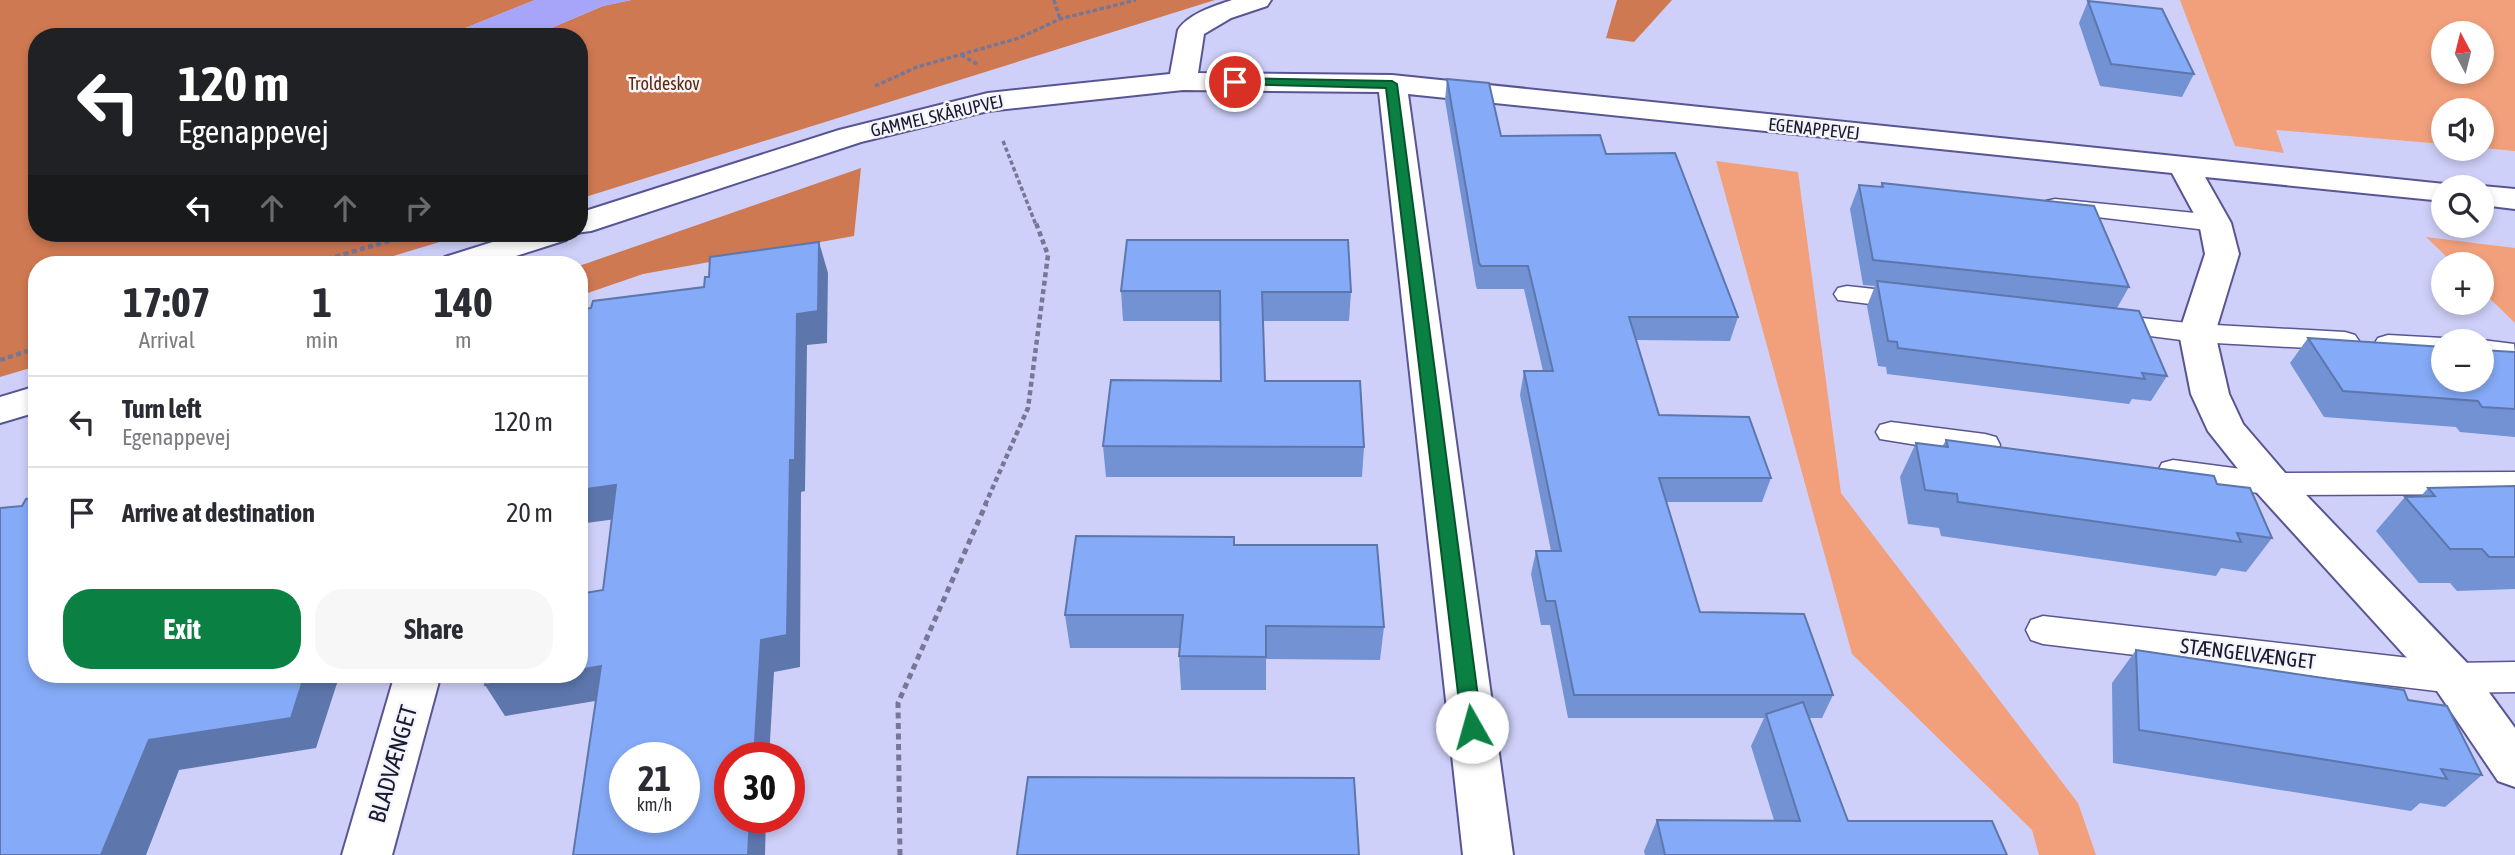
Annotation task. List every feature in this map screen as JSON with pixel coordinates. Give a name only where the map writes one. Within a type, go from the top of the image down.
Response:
[{"type":"street","points":[[1183,81],[1191,30],[1222,12],[1258,0]]},
{"type":"street","name":"EGENAPPEVEJ","points":[[1183,81],[1392,84],[2431,191]]},
{"type":"street","name":"GAMMEL SKÅRUPVEJ","points":[[588,221],[850,136],[988,102],[1183,81]]},
{"type":"street","points":[[1392,84],[1488,855]]},
{"type":"street","points":[[2183,166],[2215,223],[2222,254],[2197,333],[2210,394],[2227,431],[2272,484],[2453,678],[2515,766]]},
{"type":"street","points":[[2494,197],[2515,199]]},
{"type":"street","points":[[491,256],[529,242]]},
{"type":"street","points":[[0,411],[28,402]]},
{"type":"street","name":"BLADVÆNGET","points":[[367,855],[415,683]]},
{"type":"lane","points":[[2034,204],[2215,223]]},
{"type":"lane","points":[[1847,294],[1941,304]]},
{"type":"lane","points":[[2076,320],[2197,333],[2431,346]]},
{"type":"lane","points":[[1891,432],[2013,449]]},
{"type":"lane","points":[[2149,468],[2272,484],[2515,483]]},
{"type":"lane","name":"STÆNGELVÆNGET","points":[[2043,630],[2453,678],[2515,677]]},
{"type":"path","points":[[1054,0],[1060,19]]},
{"type":"path","points":[[900,855],[898,703],[1028,408],[1030,395],[1048,255],[999,131]]},
{"type":"path","points":[[338,256],[386,242]]},
{"type":"path","points":[[0,360],[28,351]]},
{"type":"shaded area","points":[[535,0],[631,0],[603,6],[551,28],[465,28]]},
{"type":"shaded area","points":[[2180,0],[2515,0],[2515,151],[2494,149],[2494,98],[2431,98],[2431,143],[2276,130],[2284,153],[2235,146]]},
{"type":"shaded area","points":[[1716,161],[1798,172],[1841,493],[2078,803],[2096,855],[2039,855],[2032,830],[1852,654]]},
{"type":"shaded area","points":[[2426,237],[2515,248],[2515,323],[2494,303],[2494,252],[2442,252]]},
{"type":"green space","points":[[0,0],[535,0],[465,28],[28,28],[28,242],[439,242],[393,256],[28,256],[28,369],[0,377]]},
{"type":"green space","name":"Troldeskov","points":[[631,0],[1215,0],[588,196],[588,28],[551,28],[603,6]]},
{"type":"green space","points":[[1617,0],[1672,0],[1634,42],[1606,38]]},
{"type":"green space","points":[[861,168],[854,236],[643,274],[588,293],[588,263]]},
{"type":"building","points":[[2088,1],[2162,9],[2194,74],[2111,64]]},
{"type":"building","points":[[1447,79],[1489,83],[1501,136],[1600,135],[1606,154],[1675,153],[1738,317],[1629,317],[1659,415],[1749,417],[1771,478],[1659,478],[1700,612],[1804,614],[1833,695],[1574,695],[1555,601],[1546,601],[1536,551],[1561,551],[1524,371],[1553,371],[1528,266],[1481,266],[1479,263]]},
{"type":"building","points":[[1882,183],[2094,206],[2129,287],[1873,260],[1859,185],[1883,187]]},
{"type":"building","points":[[1127,240],[1348,240],[1351,292],[1262,292],[1265,381],[1360,381],[1364,447],[1103,446],[1111,380],[1221,381],[1220,291],[1121,291]]},
{"type":"building","points":[[819,242],[818,311],[797,314],[795,460],[790,460],[787,635],[761,640],[755,742],[714,742],[714,833],[749,833],[748,855],[573,855],[601,666],[588,668],[588,592],[603,590],[616,485],[588,489],[588,308],[591,308],[593,301],[704,287],[705,277],[709,277],[710,257]]},
{"type":"building","points":[[1877,281],[2139,311],[2167,376],[2142,373],[2145,379],[1898,348],[1897,342],[1888,341]]},
{"type":"building","points":[[2308,338],[2431,346],[2431,392],[2494,392],[2494,351],[2515,352],[2515,409],[2482,407],[2478,401],[2343,391]]},
{"type":"building","points":[[1946,440],[2214,476],[2217,484],[2250,488],[2272,538],[2237,533],[2241,542],[1958,502],[1957,494],[1925,490],[1916,443],[1948,447]]},
{"type":"building","points":[[2515,486],[2515,557],[2489,557],[2482,549],[2450,549],[2405,497],[2435,496],[2428,488]]},
{"type":"building","points":[[26,499],[28,683],[302,683],[291,718],[149,740],[101,855],[0,855],[0,508],[22,506]]},
{"type":"building","points":[[1076,536],[1234,537],[1234,545],[1377,545],[1384,627],[1266,626],[1266,657],[1179,656],[1183,615],[1065,615]]},
{"type":"building","points":[[2136,650],[2404,690],[2408,700],[2447,706],[2482,775],[2441,769],[2447,779],[2139,730]]},
{"type":"building","points":[[1803,702],[1848,821],[1992,821],[2007,855],[1665,855],[1657,820],[1800,821],[1766,714]]},
{"type":"building","points":[[1028,777],[1354,778],[1359,855],[1017,855]]},
{"type":"route","points":[[1235,82],[1392,84],[1472,727]]}]
